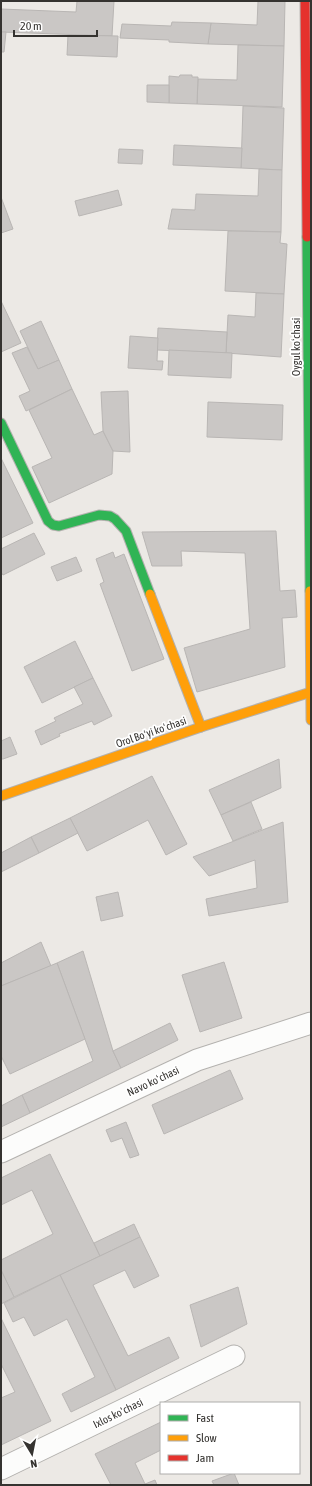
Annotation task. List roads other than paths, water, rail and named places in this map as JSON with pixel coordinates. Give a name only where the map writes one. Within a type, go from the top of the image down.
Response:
[{"type":"street","name":"Oygul koʻchasi","points":[[305,1],[311,720]]},
{"type":"street","points":[[1,423],[48,521],[53,525],[59,526],[101,515],[110,516],[116,519],[126,531],[201,727]]},
{"type":"street","name":"Orol Boʻyi koʻchasi","points":[[1,796],[201,727],[311,692]]},
{"type":"street","name":"Navo koʻchasi","points":[[1,1152],[197,1060],[311,1023]]},
{"type":"street","name":"Ixlos koʻchasi","points":[[1,1469],[234,1356]]}]
